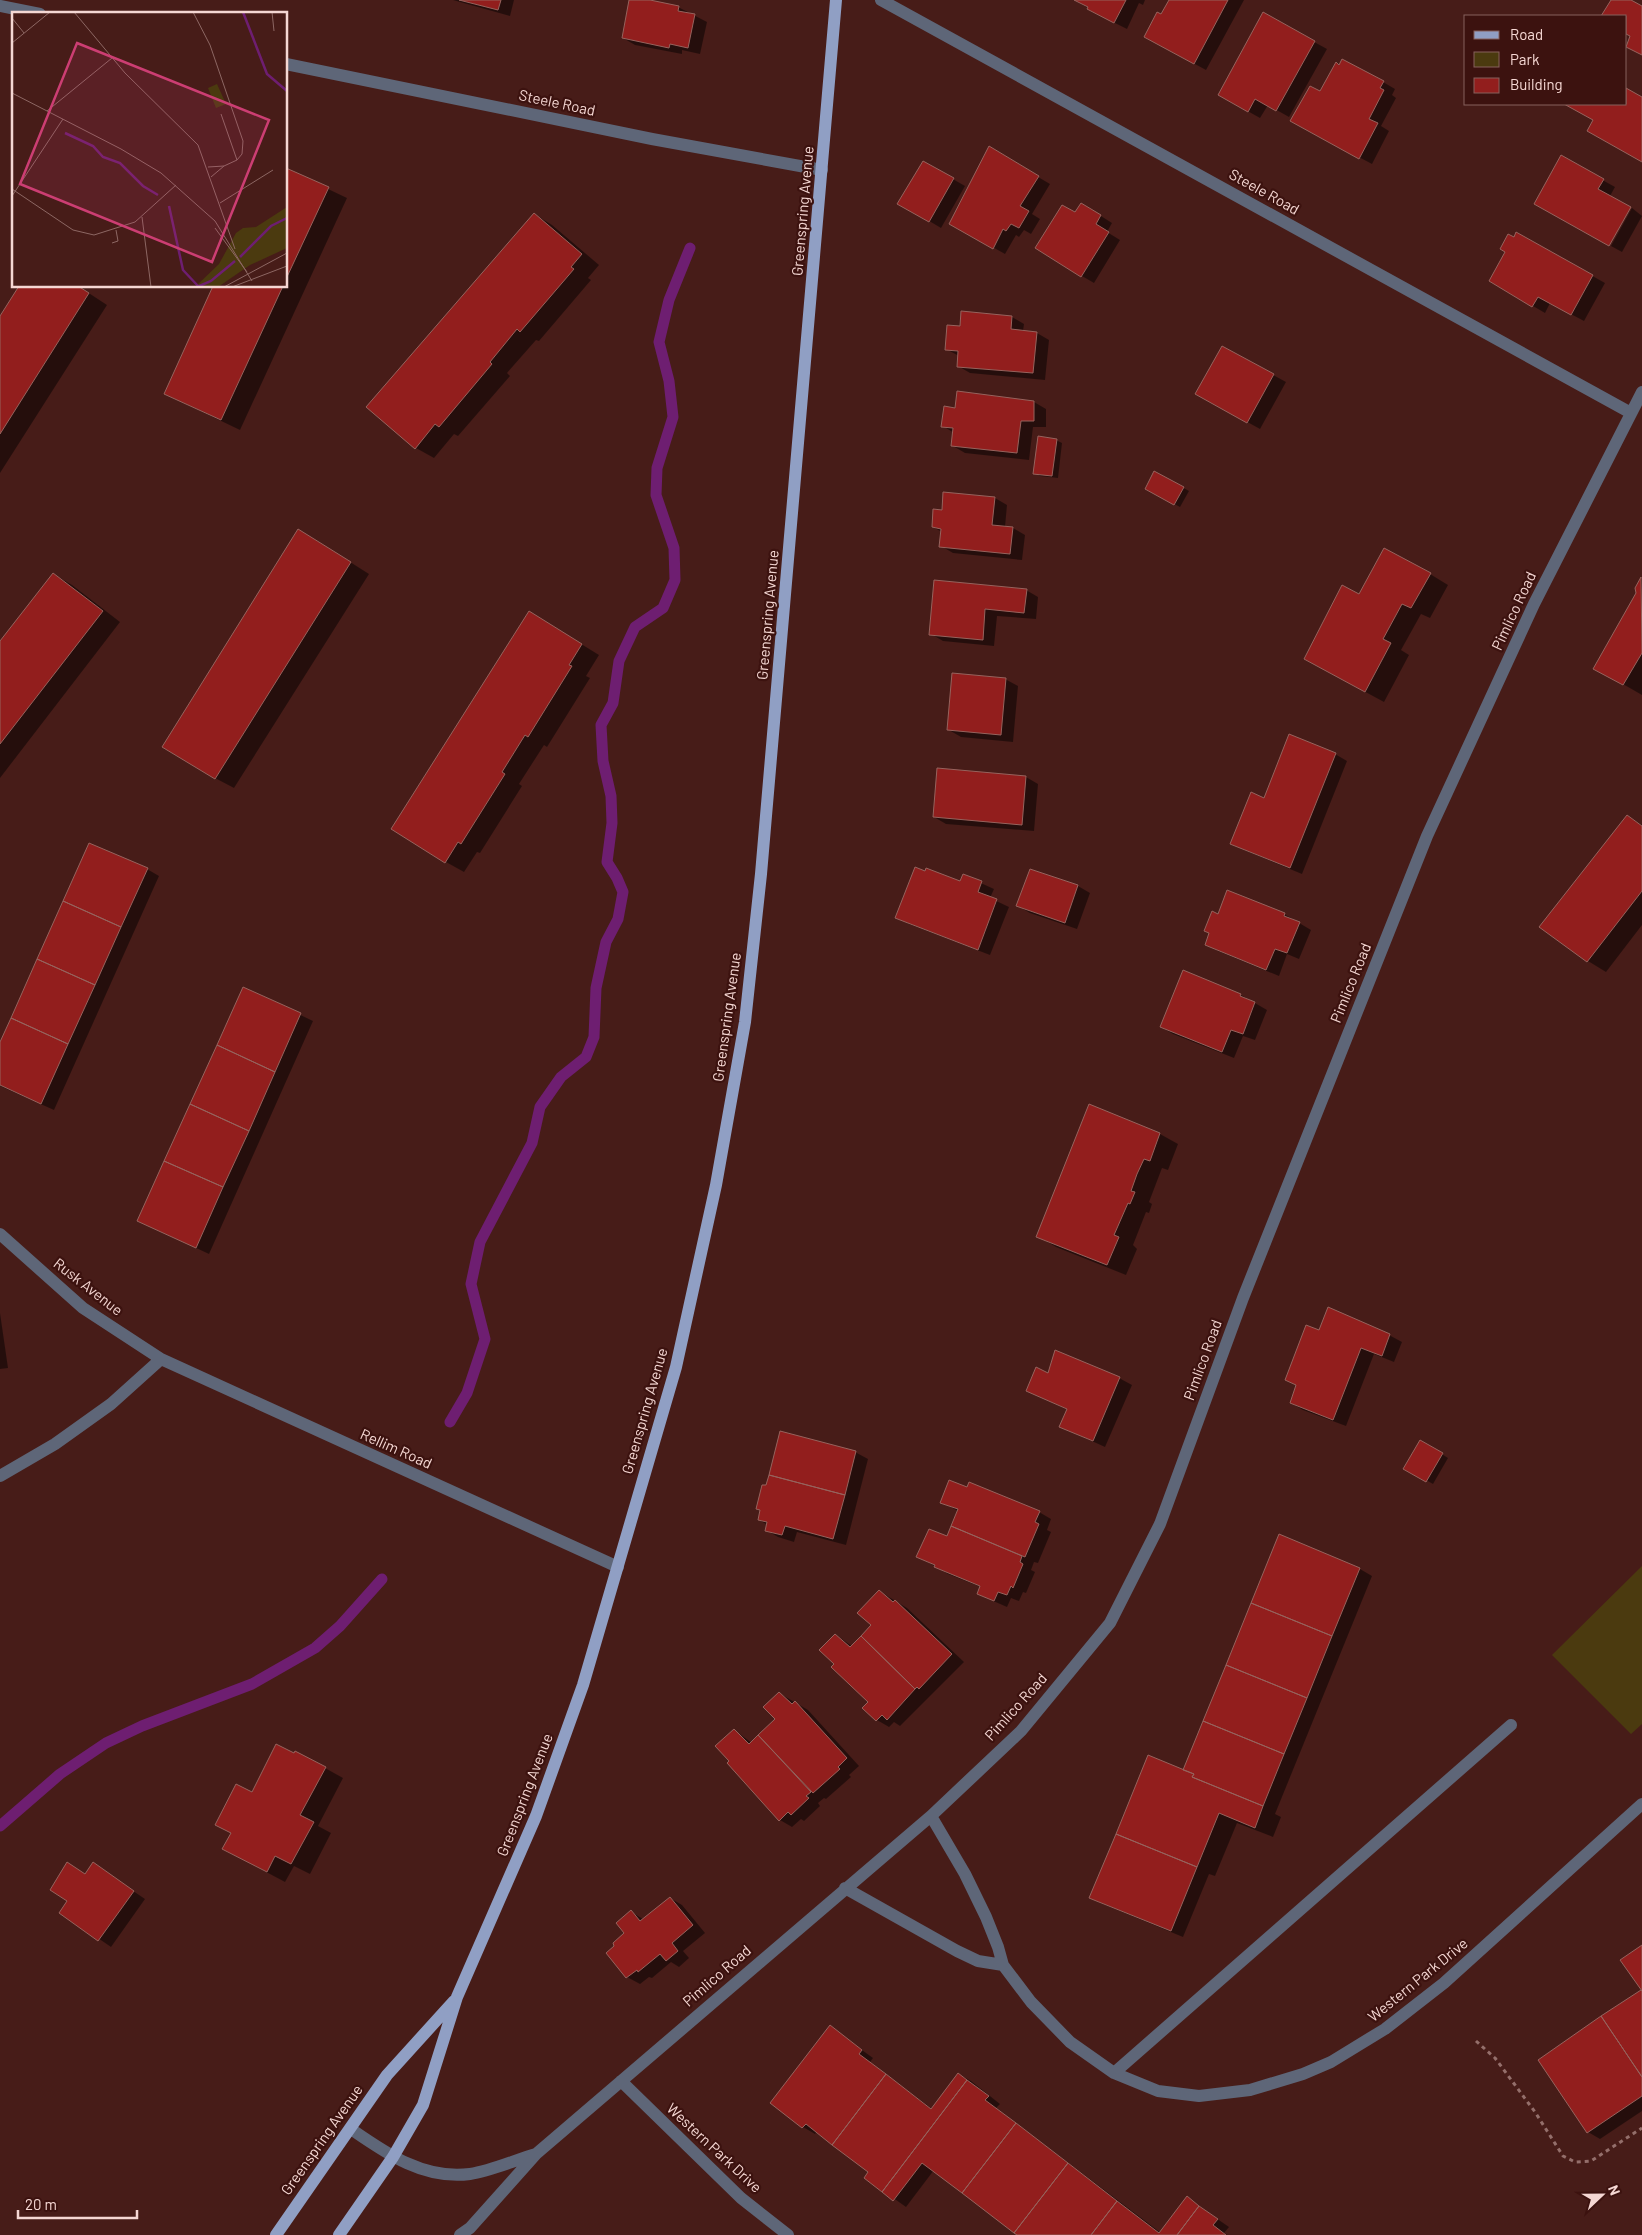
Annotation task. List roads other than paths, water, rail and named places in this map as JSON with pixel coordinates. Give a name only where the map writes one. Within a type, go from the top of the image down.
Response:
[{"type":"main road","name":"Greenspring Avenue","points":[[338,2235],[392,2158],[423,2105],[457,1998],[536,1816],[583,1685],[676,1367],[716,1185],[745,1022],[762,874],[836,0]]},
{"type":"main road","name":"Greenspring Avenue","points":[[276,2235],[388,2075],[457,1998]]},
{"type":"street","name":"Steele Road","points":[[881,0],[1631,413]]},
{"type":"street","points":[[0,6],[30,12]]},
{"type":"street","name":"Steele Road","points":[[288,64],[642,137],[822,170]]},
{"type":"street","name":"Pimlico Road","points":[[460,2235],[470,2228],[536,2154],[931,1816],[1021,1731],[1110,1623],[1160,1524],[1243,1298],[1427,836],[1534,604],[1642,392]]},
{"type":"street","name":"Rusk Avenue","points":[[0,1234],[83,1308],[161,1359]]},
{"type":"street","points":[[0,1476],[55,1444],[111,1404],[161,1359]]},
{"type":"street","name":"Rellim Road","points":[[161,1359],[618,1567]]},
{"type":"street","points":[[1114,2073],[1510,1725]]},
{"type":"street","name":"Western Park Drive","points":[[931,1816],[965,1874],[986,1917],[1003,1965],[1031,2002],[1070,2042],[1114,2073],[1158,2091],[1199,2096],[1250,2090],[1303,2074],[1331,2062],[1385,2029],[1427,1997],[1642,1804]]},
{"type":"street","points":[[845,1888],[957,1951],[978,1961],[1003,1965]]},
{"type":"street","name":"Western Park Drive","points":[[621,2081],[741,2198],[788,2235]]},
{"type":"street","name":"Pimlico Road","points":[[351,2129],[392,2158],[434,2174],[470,2174],[536,2154]]},
{"type":"waterway","points":[[450,1422],[467,1393],[485,1339],[471,1284],[480,1242],[532,1143],[540,1107],[561,1077],[586,1057],[594,1037],[596,988],[606,942],[618,919],[623,892],[607,862],[612,823],[611,796],[603,761],[601,725],[613,703],[619,661],[635,627],[663,608],[675,580],[674,548],[656,495],[657,468],[673,417],[669,381],[659,342],[669,300],[690,248]]},
{"type":"waterway","points":[[0,1826],[60,1774],[106,1743],[142,1726],[252,1684],[315,1648],[340,1626],[382,1579]]}]
